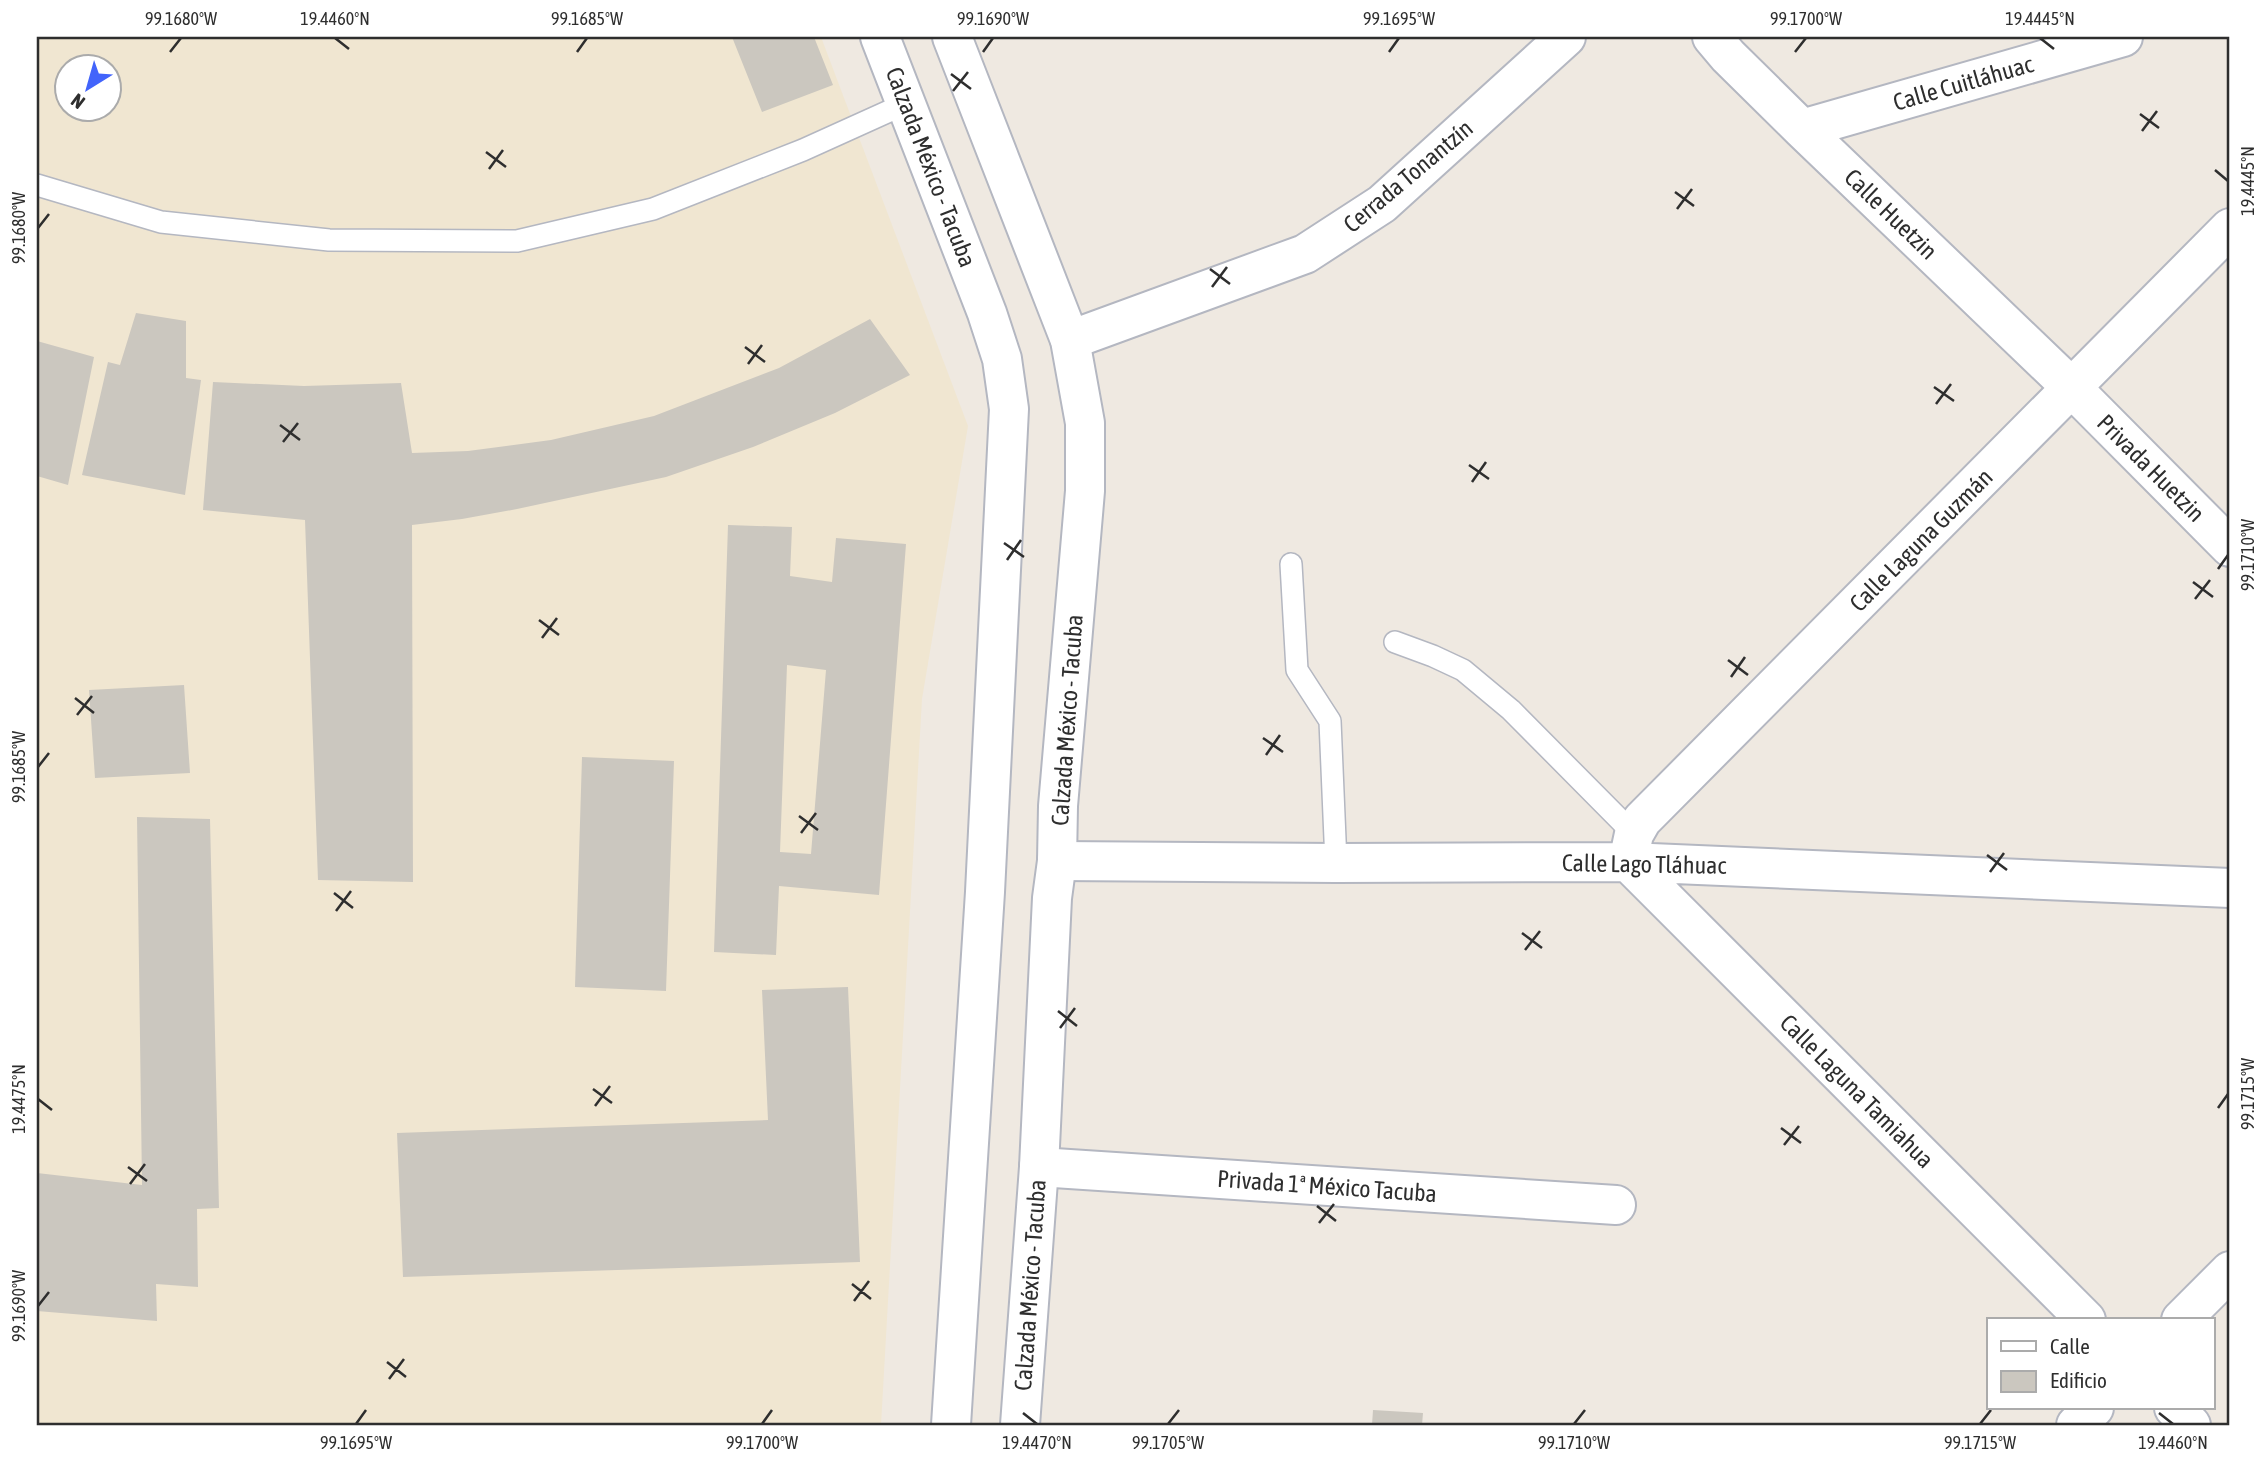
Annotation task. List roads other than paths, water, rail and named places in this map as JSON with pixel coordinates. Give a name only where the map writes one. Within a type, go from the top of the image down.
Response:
[{"type":"street","name":"Calzada México - Tacuba","points":[[880,37],[1002,359],[1009,409],[985,892],[951,1425]]},
{"type":"street","name":"Calzada México - Tacuba","points":[[952,37],[1070,341],[1085,424],[1086,491],[1058,806],[1039,1167],[1020,1425]]},
{"type":"street","name":"Cerrada Tonantzín","points":[[1070,341],[1305,254],[1339,234],[1382,204],[1566,37]]},
{"type":"street","name":"Calle Huetzin","points":[[1712,37],[1802,129],[2072,388]]},
{"type":"street","name":"Calle Cuitláhuac","points":[[1802,129],[2123,37]]},
{"type":"street","name":"Calle Laguna Guzmán","points":[[1631,848],[1642,820],[2230,228]]},
{"type":"street","name":"Privada Huetzin","points":[[2072,388],[2230,547]]},
{"type":"street","name":"Calle Lago Tláhuac","points":[[1057,860],[1336,863],[1631,848],[2230,888]]},
{"type":"street","name":"Calle Laguna Tamiahua","points":[[1631,848],[2084,1318]]},
{"type":"street","name":"Privada 1ª México Tacuba","points":[[1039,1167],[1616,1205]]},
{"type":"street","points":[[2183,1318],[2230,1271]]},
{"type":"street","points":[[2076,1425],[2092,1410]]},
{"type":"street","points":[[2176,1410],[2191,1425]]},
{"type":"lane","points":[[37,185],[161,222],[329,240],[517,241],[653,209],[803,150],[907,103]]},
{"type":"lane","points":[[1291,564],[1297,670],[1330,721],[1336,863]]},
{"type":"lane","points":[[1395,642],[1463,670],[1511,710],[1631,848]]}]
